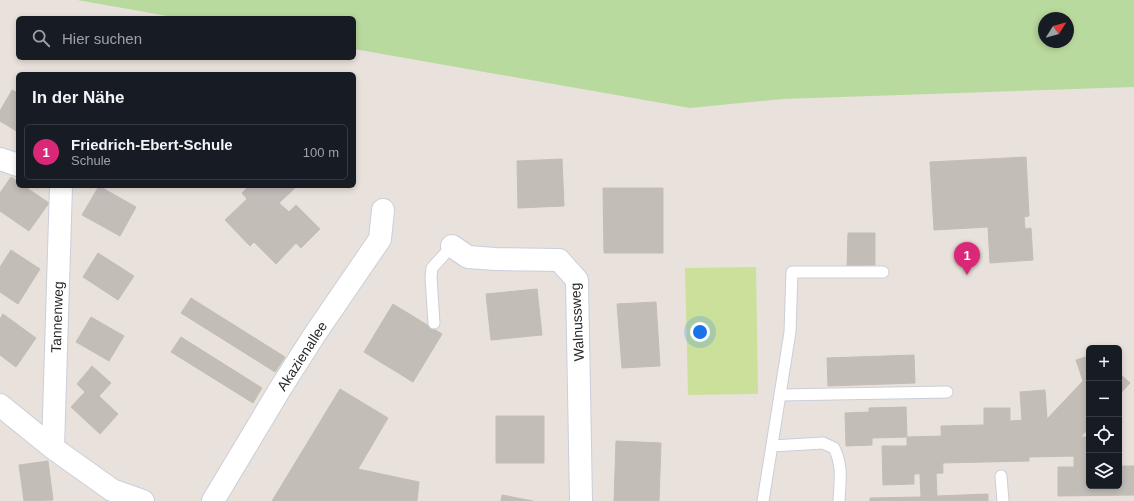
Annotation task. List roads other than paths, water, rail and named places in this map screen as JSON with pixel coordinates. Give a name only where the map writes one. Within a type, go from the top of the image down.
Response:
[{"type":"street","points":[[0,158],[16,164]]},
{"type":"street","name":"Tannenweg","points":[[53,448],[61,188]]},
{"type":"street","name":"Akazienallee","points":[[213,501],[288,377],[380,239],[383,210]]},
{"type":"street","name":"Walnussweg","points":[[452,246],[468,257],[559,260],[577,280],[581,501]]},
{"type":"street","points":[[0,405],[53,448],[112,490],[143,501]]},
{"type":"lane","points":[[434,323],[431,277],[432,268],[452,246]]},
{"type":"lane","points":[[763,501],[790,332],[792,272],[884,272]]},
{"type":"lane","points":[[780,395],[947,392]]},
{"type":"lane","points":[[772,446],[823,443],[834,448],[840,458],[839,501]]},
{"type":"lane","points":[[1001,476],[1003,501]]},
{"type":"place","name":"Friedrich-Ebert-Schule","points":[[967,275]]}]
